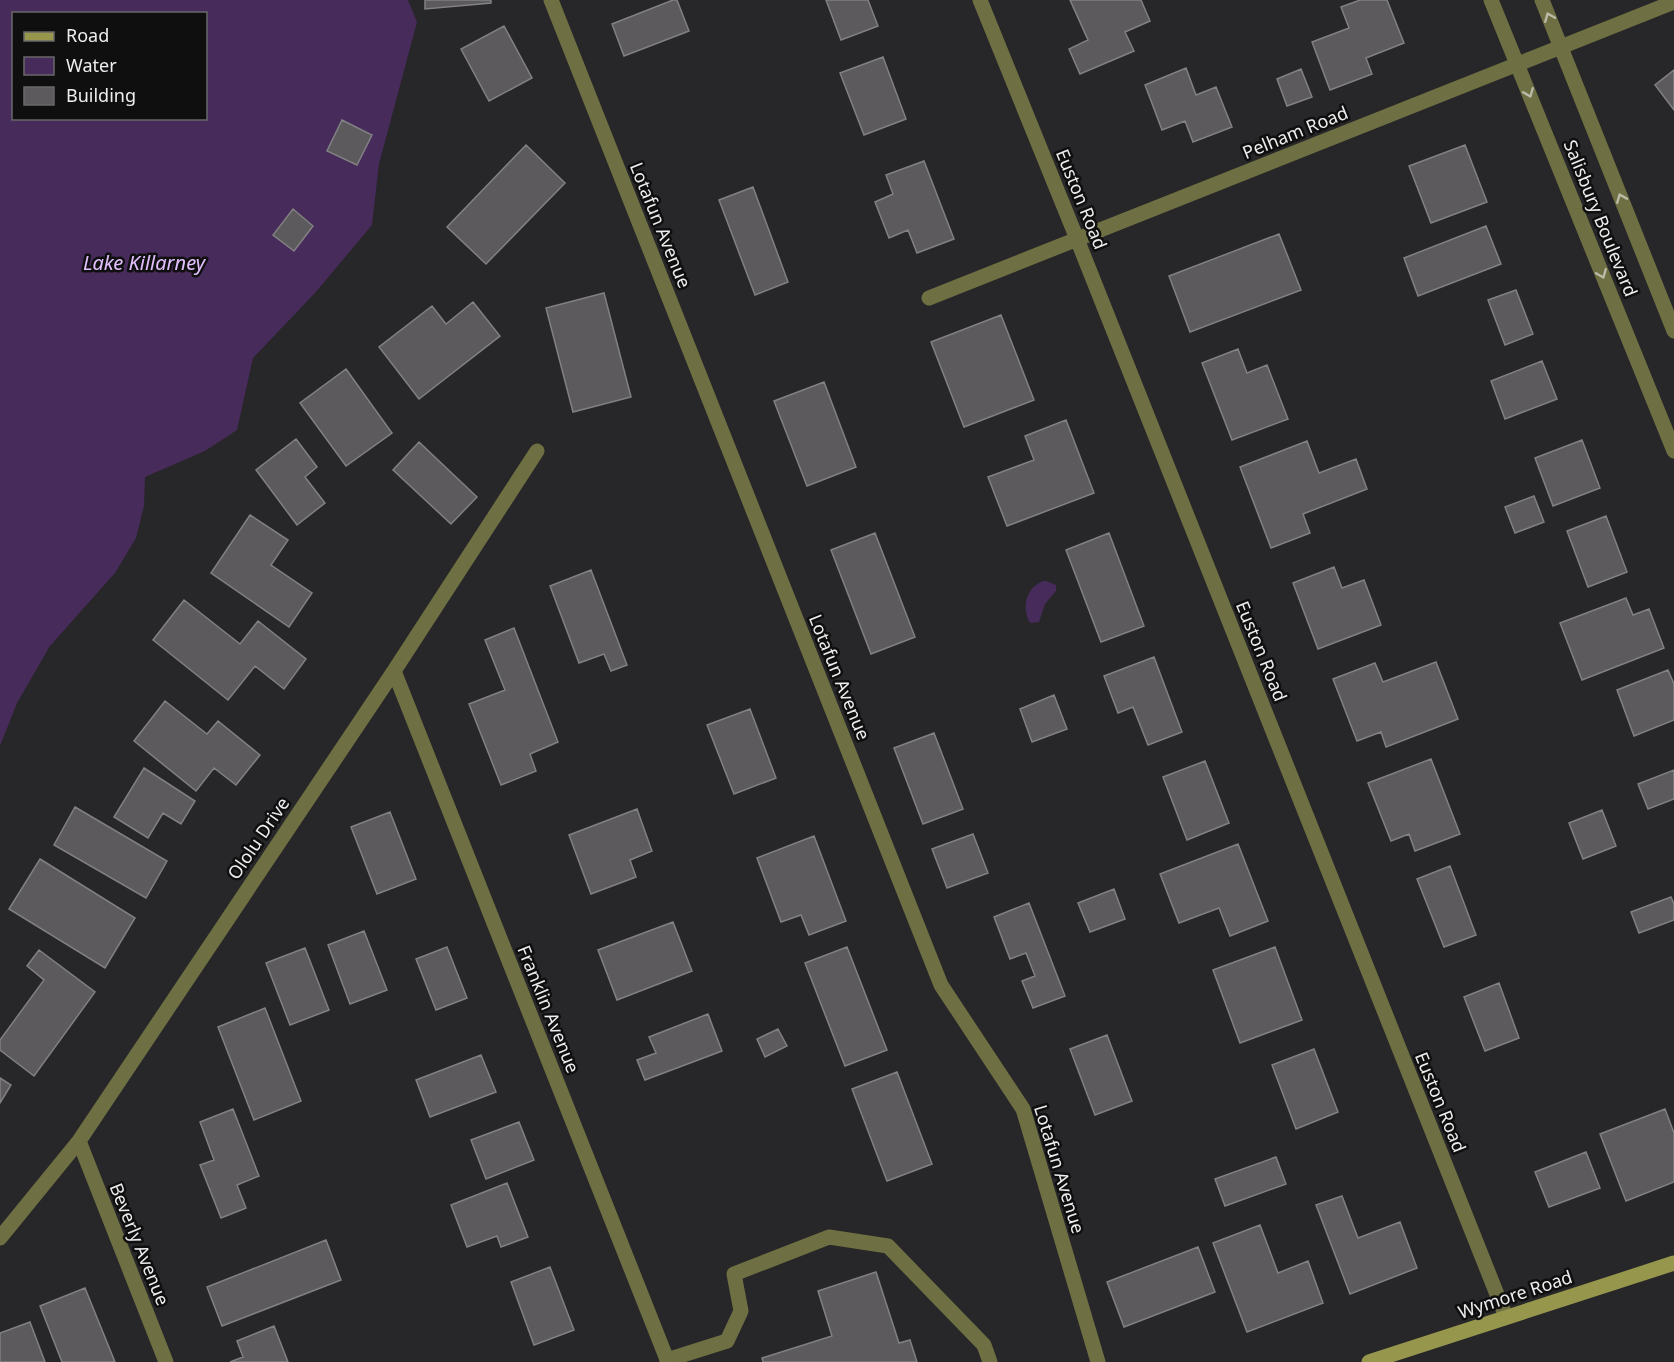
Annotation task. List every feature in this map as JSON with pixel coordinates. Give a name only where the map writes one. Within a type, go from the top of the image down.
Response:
[{"type":"main road","name":"Wymore Road","points":[[1369,1362],[1674,1263]]},
{"type":"street","name":"Lotafun Avenue","points":[[551,0],[941,985],[1023,1109],[1098,1362]]},
{"type":"street","name":"Euston Road","points":[[980,0],[1506,1317]]},
{"type":"street","name":"Salisbury Boulevard","points":[[1491,0],[1674,451]]},
{"type":"street","name":"Salisbury Boulevard","points":[[1542,0],[1674,331]]},
{"type":"street","name":"Pelham Road","points":[[930,298],[1674,2]]},
{"type":"street","name":"Ololu Drive","points":[[0,1238],[78,1141],[394,671],[537,452]]},
{"type":"street","name":"Franklin Avenue","points":[[394,671],[668,1361]]},
{"type":"street","name":"Beverly Avenue","points":[[78,1141],[166,1362]]},
{"type":"street","points":[[668,1361],[727,1341],[741,1311],[734,1275],[830,1237],[888,1246],[984,1345],[990,1362]]},
{"type":"water","name":"Lake Killarney","points":[[0,0],[408,0],[417,22],[379,164],[372,225],[315,293],[253,358],[237,430],[205,451],[145,477],[144,506],[136,538],[115,573],[50,646],[17,703],[0,746]]},
{"type":"water","points":[[1043,581],[1056,585],[1056,591],[1045,604],[1039,622],[1030,623],[1026,611],[1027,599],[1033,588]]},
{"type":"building","points":[[425,0],[491,0],[491,3],[425,9]]},
{"type":"building","points":[[677,0],[689,31],[624,56],[612,24]]},
{"type":"building","points":[[826,0],[868,0],[878,26],[841,40]]},
{"type":"building","points":[[1070,0],[1141,0],[1150,21],[1125,32],[1134,51],[1080,74],[1069,49],[1088,40]]},
{"type":"building","points":[[1360,0],[1387,0],[1404,43],[1366,58],[1372,74],[1330,90],[1312,42],[1349,28],[1341,7]]},
{"type":"building","points":[[504,26],[532,78],[489,101],[461,49]]},
{"type":"building","points":[[883,57],[906,119],[864,135],[840,73]]},
{"type":"building","points":[[1186,68],[1196,95],[1216,87],[1232,127],[1193,142],[1185,121],[1162,130],[1145,85]]},
{"type":"building","points":[[1301,69],[1312,97],[1287,106],[1277,79]]},
{"type":"building","points":[[1674,70],[1674,110],[1655,85]]},
{"type":"building","points":[[342,120],[372,135],[357,165],[327,151]]},
{"type":"building","points":[[526,145],[565,183],[486,264],[447,227]]},
{"type":"building","points":[[1465,145],[1487,202],[1431,223],[1409,166]]},
{"type":"building","points":[[924,161],[954,239],[917,253],[908,230],[889,238],[875,202],[893,194],[886,175]]},
{"type":"building","points":[[753,187],[788,282],[755,295],[719,200]]},
{"type":"building","points":[[293,209],[313,226],[294,251],[273,235]]},
{"type":"building","points":[[1486,226],[1501,264],[1418,296],[1404,258]]},
{"type":"building","points":[[1279,234],[1301,290],[1190,332],[1169,276]]},
{"type":"building","points":[[1516,290],[1533,334],[1505,345],[1488,300]]},
{"type":"building","points":[[604,293],[631,397],[573,412],[546,308]]},
{"type":"building","points":[[473,302],[500,336],[419,399],[379,347],[432,306],[446,324]]},
{"type":"building","points":[[1001,315],[1034,400],[964,427],[931,342]]},
{"type":"building","points":[[1238,349],[1247,373],[1267,365],[1288,419],[1232,440],[1202,363]]},
{"type":"building","points":[[1542,361],[1557,399],[1505,419],[1491,381]]},
{"type":"building","points":[[346,369],[392,433],[346,466],[300,403]]},
{"type":"building","points":[[824,382],[856,467],[807,486],[774,401]]},
{"type":"building","points":[[1066,420],[1094,493],[1007,526],[988,477],[1034,460],[1025,436]]},
{"type":"building","points":[[296,439],[317,467],[305,477],[325,503],[297,525],[256,470]]},
{"type":"building","points":[[1582,440],[1600,488],[1553,506],[1535,458]]},
{"type":"building","points":[[1307,441],[1319,473],[1356,459],[1367,489],[1303,514],[1310,533],[1271,548],[1240,467]]},
{"type":"building","points":[[419,442],[477,497],[451,524],[393,470]]},
{"type":"building","points":[[1534,496],[1544,522],[1515,533],[1505,507]]},
{"type":"building","points":[[250,515],[288,540],[271,565],[312,593],[289,627],[211,573]]},
{"type":"building","points":[[1606,516],[1627,572],[1588,587],[1567,531]]},
{"type":"building","points":[[875,533],[915,637],[871,654],[831,550]]},
{"type":"building","points":[[1109,533],[1144,626],[1101,642],[1066,550]]},
{"type":"building","points":[[1334,567],[1342,588],[1364,580],[1381,625],[1318,649],[1293,583]]},
{"type":"building","points":[[591,570],[627,665],[611,671],[604,654],[579,663],[550,586]]},
{"type":"building","points":[[1626,598],[1633,615],[1649,609],[1664,648],[1582,680],[1560,623]]},
{"type":"building","points":[[184,600],[240,644],[258,621],[306,659],[284,689],[255,666],[228,700],[153,640]]},
{"type":"building","points":[[514,628],[558,742],[530,754],[536,771],[501,785],[469,704],[505,690],[485,640]]},
{"type":"building","points":[[1154,657],[1182,732],[1148,745],[1133,707],[1118,713],[1104,676]]},
{"type":"building","points":[[1436,662],[1458,719],[1386,747],[1381,732],[1357,741],[1333,679],[1375,663],[1383,682]]},
{"type":"building","points":[[1668,670],[1674,684],[1674,720],[1634,736],[1617,690]]},
{"type":"building","points":[[1054,695],[1067,729],[1032,742],[1020,709]]},
{"type":"building","points":[[165,701],[207,734],[218,721],[260,755],[236,785],[214,768],[196,791],[134,741]]},
{"type":"building","points":[[750,709],[776,778],[734,794],[707,725]]},
{"type":"building","points":[[934,733],[963,809],[923,824],[894,748]]},
{"type":"building","points":[[1431,759],[1460,834],[1415,851],[1409,834],[1391,841],[1368,783]]},
{"type":"building","points":[[1205,761],[1229,823],[1187,840],[1163,777]]},
{"type":"building","points":[[144,768],[195,801],[181,824],[163,813],[148,838],[114,817]]},
{"type":"building","points":[[1674,770],[1674,799],[1648,809],[1638,784]]},
{"type":"building","points":[[75,807],[167,861],[146,898],[54,845]]},
{"type":"building","points":[[637,809],[652,851],[630,860],[636,877],[591,894],[569,835]]},
{"type":"building","points":[[1602,810],[1616,846],[1583,859],[1569,823]]},
{"type":"building","points":[[390,812],[416,879],[377,894],[351,827]]},
{"type":"building","points":[[973,834],[988,873],[947,888],[932,849]]},
{"type":"building","points":[[814,836],[846,921],[809,935],[801,915],[781,922],[757,858]]},
{"type":"building","points":[[1238,844],[1268,921],[1230,936],[1219,908],[1179,923],[1160,874]]},
{"type":"building","points":[[40,859],[135,918],[105,968],[9,909]]},
{"type":"building","points":[[1450,866],[1476,935],[1444,947],[1417,879]]},
{"type":"building","points":[[1114,889],[1125,919],[1090,932],[1078,903]]},
{"type":"building","points":[[1671,897],[1674,904],[1674,920],[1639,933],[1631,912]]},
{"type":"building","points":[[1029,903],[1065,996],[1033,1008],[1022,981],[1035,976],[1026,953],[1010,959],[994,917]]},
{"type":"building","points":[[673,922],[692,971],[617,1000],[598,950]]},
{"type":"building","points":[[364,931],[387,990],[350,1004],[328,945]]},
{"type":"building","points":[[447,947],[467,998],[436,1010],[416,959]]},
{"type":"building","points":[[847,947],[887,1050],[845,1066],[805,963]]},
{"type":"building","points":[[1275,947],[1302,1020],[1240,1043],[1213,970]]},
{"type":"building","points":[[305,948],[329,1010],[290,1025],[266,963]]},
{"type":"building","points":[[39,950],[95,992],[34,1076],[0,1050],[0,1040],[44,980],[27,966]]},
{"type":"building","points":[[1499,983],[1519,1038],[1485,1051],[1464,997]]},
{"type":"building","points":[[265,1008],[301,1101],[254,1120],[218,1027]]},
{"type":"building","points":[[708,1014],[722,1051],[645,1080],[637,1060],[656,1053],[649,1037]]},
{"type":"building","points":[[778,1029],[787,1046],[765,1057],[757,1039]]},
{"type":"building","points":[[1107,1035],[1132,1101],[1095,1115],[1070,1049]]},
{"type":"building","points":[[1314,1049],[1338,1112],[1296,1129],[1272,1065]]},
{"type":"building","points":[[481,1055],[496,1092],[430,1117],[416,1080]]},
{"type":"building","points":[[897,1072],[932,1164],[887,1181],[852,1089]]},
{"type":"building","points":[[0,1078],[11,1085],[0,1103]]},
{"type":"building","points":[[233,1109],[259,1176],[237,1185],[246,1208],[221,1218],[200,1165],[214,1160],[200,1122]]},
{"type":"building","points":[[1665,1109],[1674,1133],[1674,1182],[1626,1201],[1600,1134]]},
{"type":"building","points":[[519,1122],[534,1160],[486,1179],[471,1140]]},
{"type":"building","points":[[1586,1152],[1600,1188],[1549,1207],[1535,1172]]},
{"type":"building","points":[[1276,1157],[1286,1184],[1225,1206],[1215,1179]]},
{"type":"building","points":[[507,1183],[528,1237],[501,1247],[497,1236],[467,1247],[451,1205]]},
{"type":"building","points":[[1342,1196],[1358,1238],[1400,1222],[1417,1268],[1350,1294],[1316,1205]]},
{"type":"building","points":[[1260,1225],[1278,1273],[1308,1261],[1323,1303],[1247,1332],[1213,1243]]},
{"type":"building","points":[[326,1240],[341,1280],[222,1326],[207,1287]]},
{"type":"building","points":[[1198,1247],[1215,1292],[1124,1327],[1107,1282]]},
{"type":"building","points":[[550,1267],[574,1330],[534,1345],[511,1282]]},
{"type":"building","points":[[876,1272],[899,1343],[910,1340],[917,1362],[763,1362],[762,1358],[832,1336],[818,1291]]},
{"type":"building","points":[[85,1288],[115,1362],[62,1362],[40,1306]]},
{"type":"building","points":[[30,1322],[45,1362],[0,1362],[0,1333]]},
{"type":"building","points":[[274,1326],[288,1362],[230,1362],[243,1357],[237,1341]]}]
